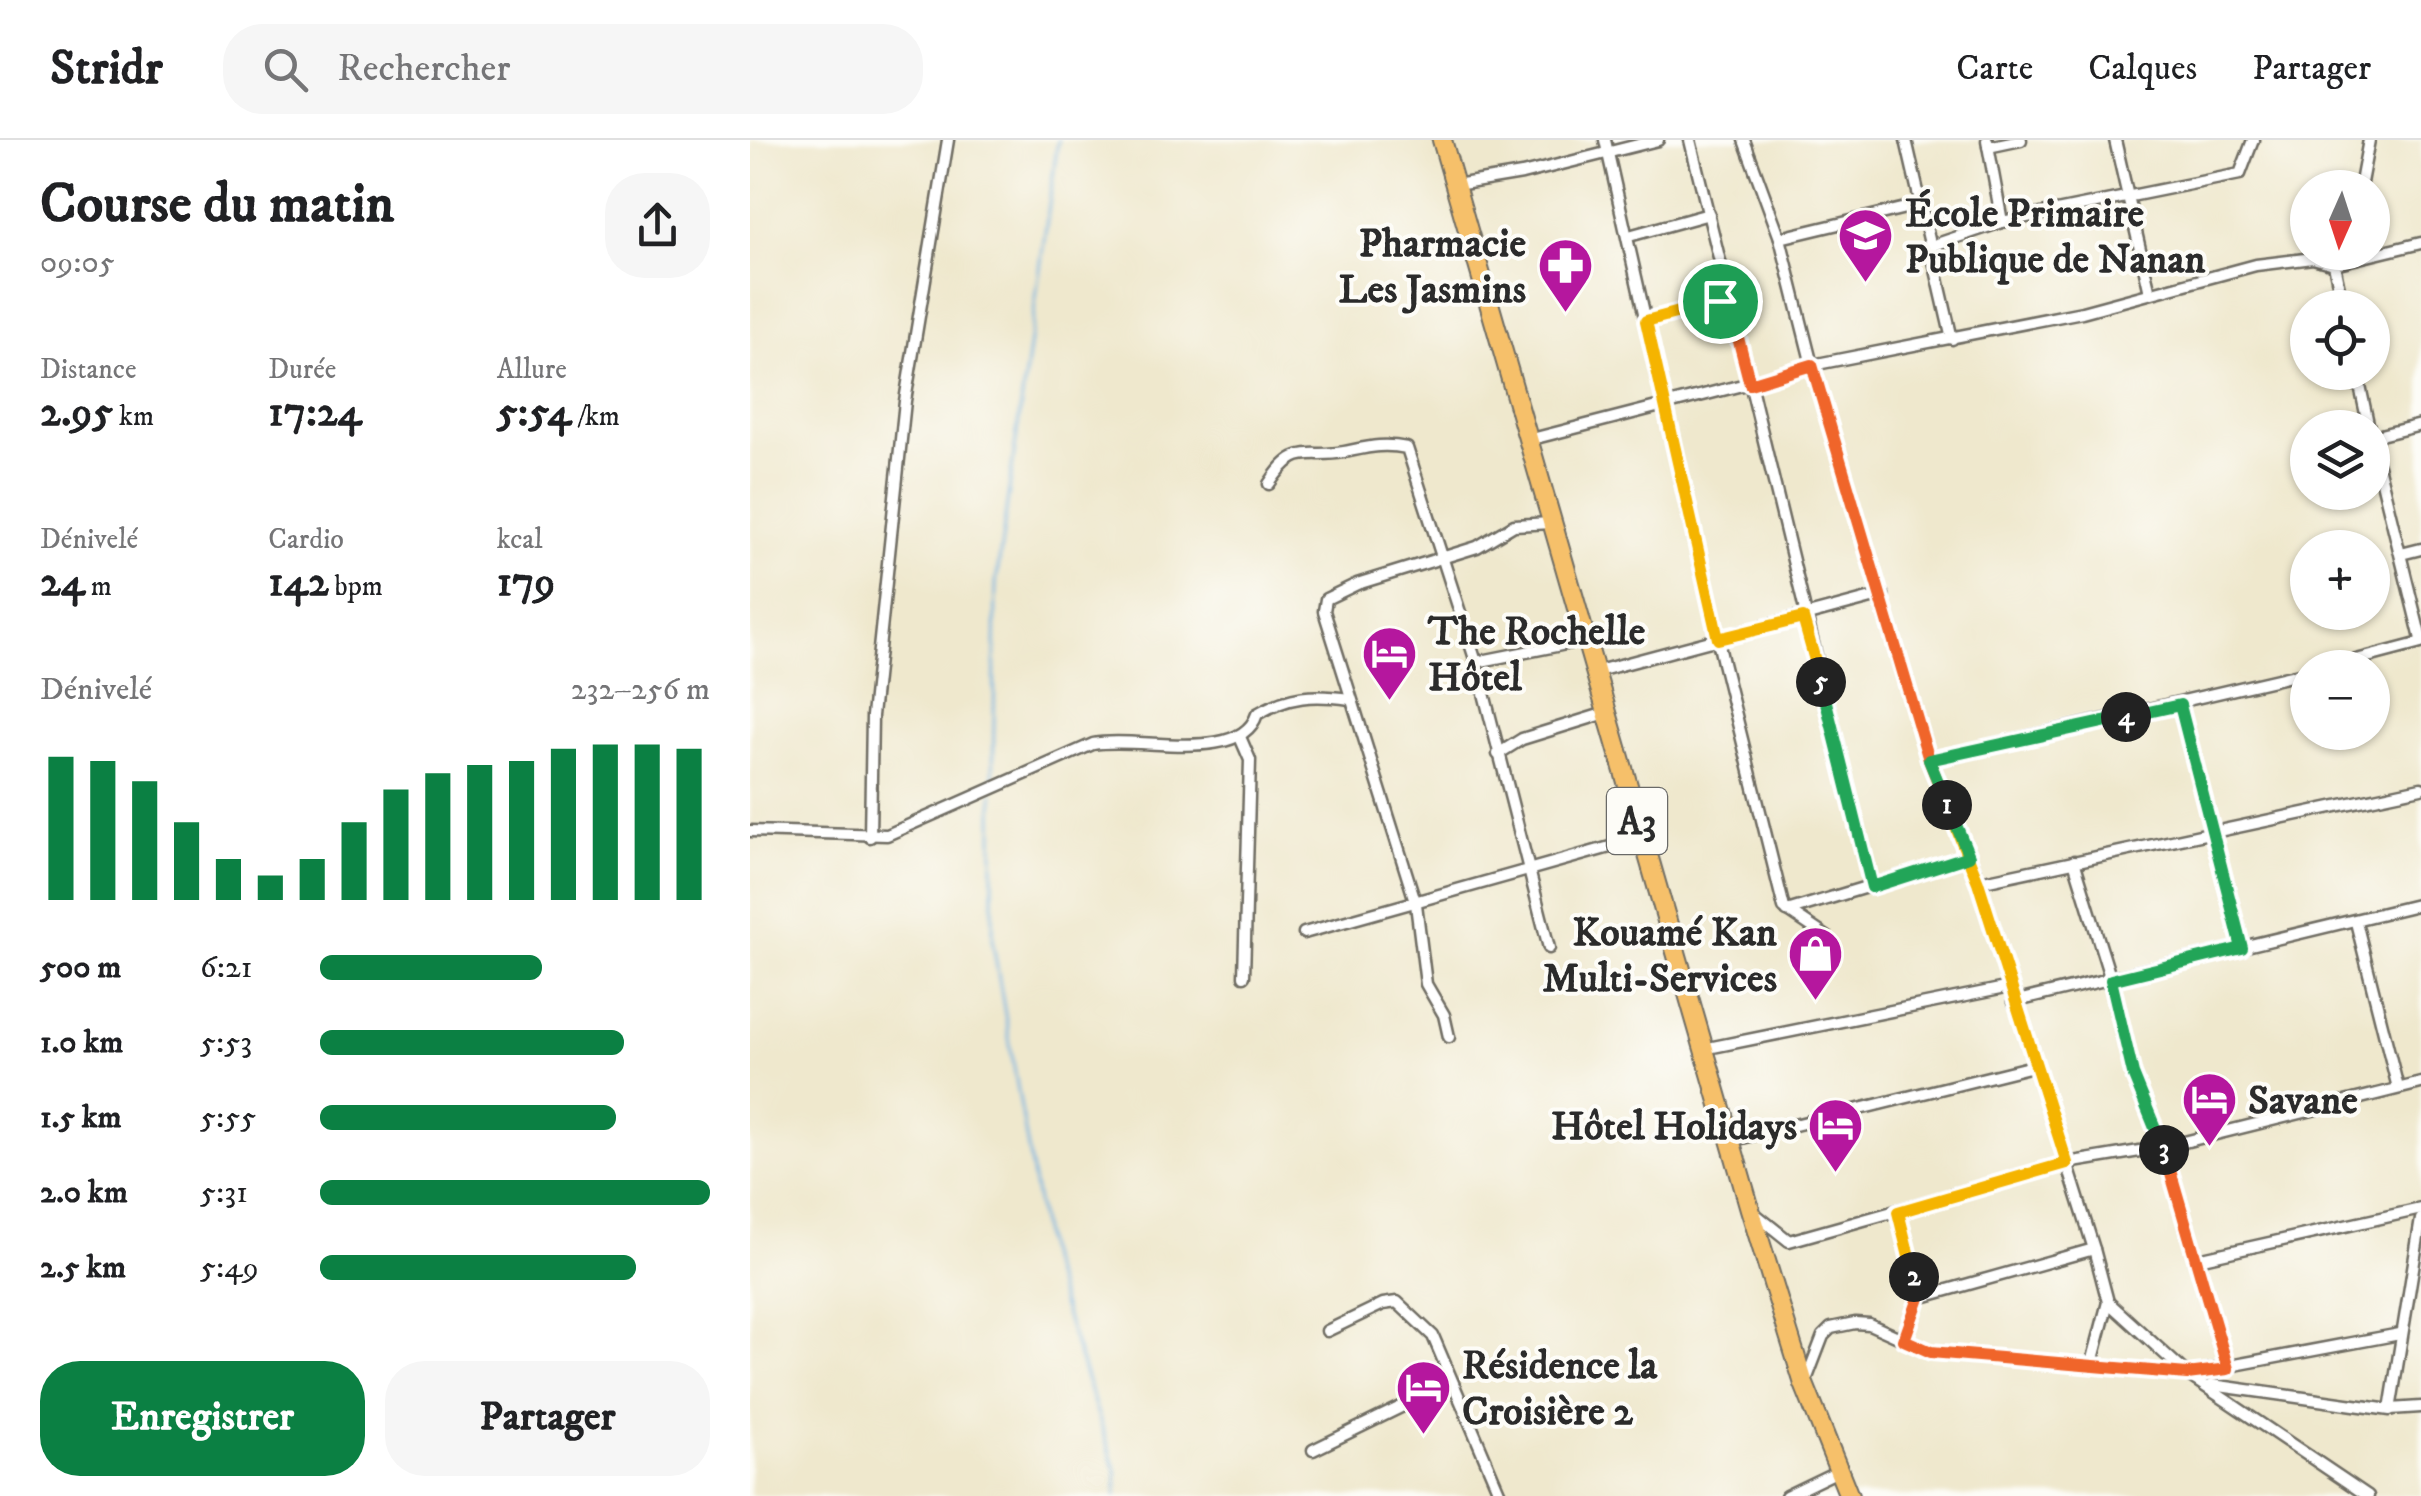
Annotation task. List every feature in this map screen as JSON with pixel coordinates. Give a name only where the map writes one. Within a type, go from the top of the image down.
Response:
[{"type":"highway","name":"A3","points":[[1442,140],[1750,1210],[1804,1384],[1849,1496]]},
{"type":"street","points":[[870,837],[872,716],[905,401],[948,140]]},
{"type":"street","points":[[1605,140],[1718,639],[1787,910],[1827,938],[1834,949]]},
{"type":"street","points":[[1456,185],[1658,140]]},
{"type":"street","points":[[1690,140],[1803,618],[1842,753],[1872,887]]},
{"type":"street","points":[[1744,140],[1780,238],[1812,365],[1929,760],[1978,882],[2094,1250],[2108,1302],[2092,1363]]},
{"type":"street","points":[[1906,140],[1952,340]]},
{"type":"street","points":[[2002,222],[1987,144],[2021,140]]},
{"type":"street","points":[[2115,140],[2150,293]]},
{"type":"street","points":[[1928,247],[2002,222],[2129,200],[2240,174],[2249,161],[2253,140]]},
{"type":"street","points":[[2363,170],[2369,140]]},
{"type":"street","points":[[1780,238],[1918,205]]},
{"type":"street","points":[[1629,236],[1710,214]]},
{"type":"street","points":[[2390,248],[2421,243]]},
{"type":"street","points":[[1528,440],[1812,365],[1952,340],[2256,265],[2290,261]]},
{"type":"street","points":[[1646,321],[1728,299]]},
{"type":"street","points":[[2390,434],[2421,425]]},
{"type":"street","points":[[1270,484],[1280,466],[1310,450],[1340,453],[1380,442],[1407,448],[1476,662],[1549,948]]},
{"type":"street","points":[[2389,650],[2421,641],[2390,510]]},
{"type":"street","points":[[1449,1037],[1444,1015],[1426,984],[1416,904],[1350,699],[1324,610],[1326,599],[1336,592],[1476,547],[1514,525],[1551,523]]},
{"type":"street","points":[[2401,554],[2421,549]]},
{"type":"street","points":[[1594,672],[1883,595]]},
{"type":"street","points":[[1476,662],[1586,640]]},
{"type":"street","points":[[1929,760],[2290,677]]},
{"type":"street","points":[[750,831],[870,837],[897,832],[1093,744],[1128,740],[1202,744],[1240,737],[1252,729],[1257,714],[1281,700],[1309,693],[1350,699]]},
{"type":"street","points":[[2180,705],[2242,948]]},
{"type":"street","points":[[1498,754],[1522,738],[1606,713]]},
{"type":"street","points":[[1240,737],[1250,760],[1244,976]]},
{"type":"street","points":[[1978,882],[2421,788]]},
{"type":"street","points":[[1304,932],[1416,904],[1642,838]]},
{"type":"street","points":[[1787,910],[1969,856]]},
{"type":"street","points":[[2074,861],[2111,980],[2133,1074],[2164,1147],[2228,1369]]},
{"type":"street","points":[[2013,1002],[2421,904]]},
{"type":"street","points":[[2356,922],[2398,1088]]},
{"type":"street","points":[[1703,1050],[2010,986]]},
{"type":"street","points":[[1730,1142],[2033,1066]]},
{"type":"street","points":[[1750,1210],[1788,1240],[2067,1163],[2164,1147],[2421,1083]]},
{"type":"street","points":[[2198,1258],[2421,1209]]},
{"type":"street","points":[[1898,1212],[1919,1298],[1904,1340]]},
{"type":"street","points":[[2390,1409],[2421,1219]]},
{"type":"street","points":[[1919,1298],[2094,1250]]},
{"type":"street","points":[[1328,1331],[1383,1304],[1397,1302],[1432,1336],[1501,1496]]},
{"type":"street","points":[[2108,1302],[2187,1374],[2368,1496]]},
{"type":"street","points":[[1804,1384],[1823,1336],[1831,1328],[1869,1324],[1931,1352],[2187,1374],[2400,1334]]},
{"type":"street","points":[[1312,1450],[1450,1383]]},
{"type":"street","points":[[2206,1384],[2390,1409],[2421,1407]]},
{"type":"street","points":[[1786,1496],[1838,1471]]},
{"type":"waterway","points":[[993,785],[996,583],[1058,140]]},
{"type":"waterway","points":[[993,793],[993,944],[1046,1255],[1116,1471],[1117,1496]]},
{"type":"place","name":"École Primaire Publique de Nanan","points":[[1866,284]]},
{"type":"place","name":"Pharmacie Les Jasmins","points":[[1565,314]]},
{"type":"place","name":"The Rochelle Hôtel","points":[[1389,702]]},
{"type":"place","name":"Kouamé Kan Multi-Services","points":[[1816,1003]]},
{"type":"place","name":"Savane","points":[[2209,1148]]},
{"type":"place","name":"Hôtel Holidays","points":[[1836,1174]]},
{"type":"place","name":"Résidence la Croisière 2","points":[[1423,1436]]},
{"type":"route","points":[[1720,301],[1646,321],[1718,639],[1803,618],[1842,753],[1872,887],[1969,856],[1929,760],[2180,705],[2242,948],[2111,980],[2133,1074],[2164,1147],[2228,1369],[2187,1374],[1931,1352],[1904,1340],[1919,1298],[1898,1212],[2067,1163],[2033,1066],[1978,882],[1969,856],[1929,760],[1812,365],[1750,384],[1728,299],[1720,301]]}]
